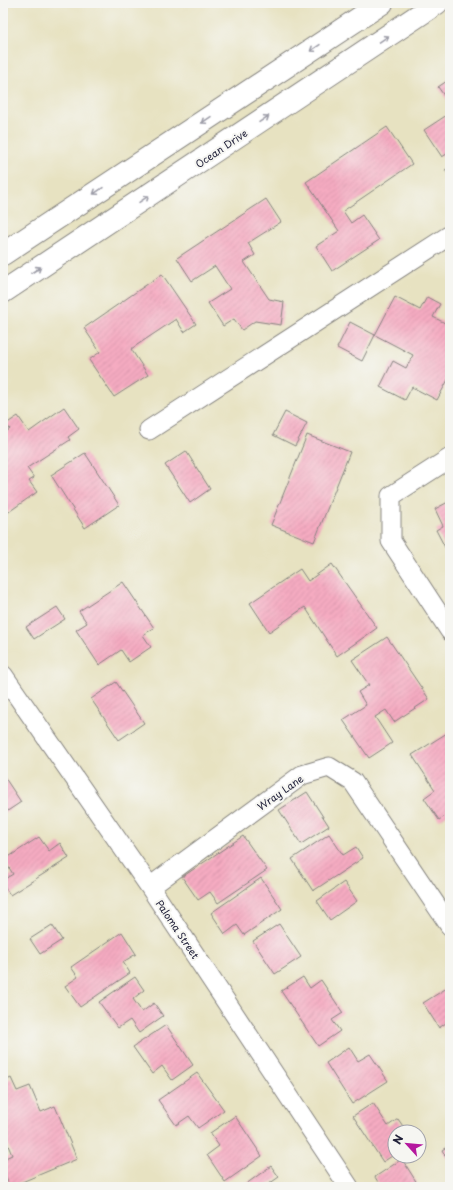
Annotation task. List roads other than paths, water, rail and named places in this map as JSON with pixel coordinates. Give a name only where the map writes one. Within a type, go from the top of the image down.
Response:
[{"type":"main road","points":[[3,254],[382,3]]},
{"type":"main road","name":"Ocean Drive","points":[[3,292],[437,3]]},
{"type":"main road","points":[[341,30],[359,56]]},
{"type":"street","points":[[149,430],[450,235]]},
{"type":"street","points":[[450,458],[391,496],[391,541],[450,631]]},
{"type":"street","name":"Paloma Street","points":[[3,675],[150,887],[349,1187]]},
{"type":"street","name":"Wray Lane","points":[[150,887],[302,775],[329,767],[353,782],[450,926]]}]
